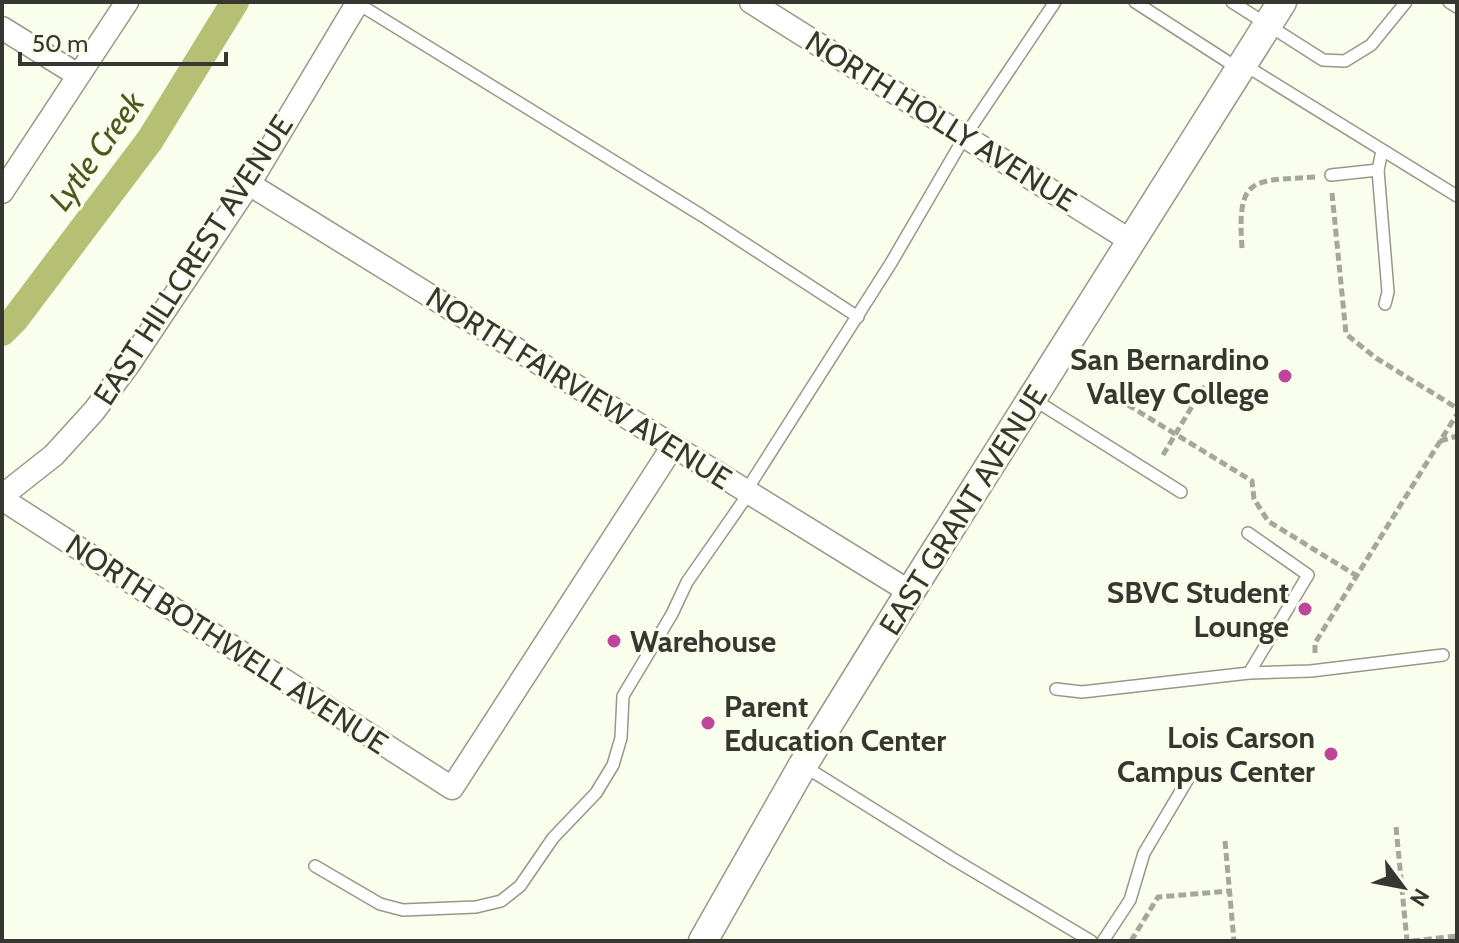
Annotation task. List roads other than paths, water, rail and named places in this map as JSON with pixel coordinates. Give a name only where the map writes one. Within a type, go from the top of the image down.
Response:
[{"type":"street","points":[[2,192],[127,2]]},
{"type":"street","name":"NORTH HOLLY AVENUE","points":[[751,2],[1131,241]]},
{"type":"street","name":"EAST HILLCREST AVENUE","points":[[2,498],[54,455],[94,411],[249,184],[357,3]]},
{"type":"street","name":"EAST GRANT AVENUE","points":[[703,941],[803,765],[1274,13]]},
{"type":"street","points":[[2,28],[78,75]]},
{"type":"street","name":"NORTH FAIRVIEW AVENUE","points":[[249,184],[910,592]]},
{"type":"street","name":"NORTH BOTHWELL AVENUE","points":[[2,498],[452,788],[673,446]]},
{"type":"lane","points":[[315,866],[380,904],[403,910],[476,907],[501,901],[520,886],[553,838],[596,793],[613,765],[621,738],[623,696],[672,614],[687,582],[858,317],[965,136],[1055,2]]},
{"type":"lane","points":[[1135,2],[1457,196]]},
{"type":"lane","points":[[1232,2],[1274,13],[1323,60],[1345,61],[1371,45],[1406,2]]},
{"type":"lane","points":[[1449,2],[1457,7]]},
{"type":"lane","points":[[357,3],[754,248],[858,317]]},
{"type":"lane","points":[[1382,151],[1378,170],[1388,292],[1385,304]]},
{"type":"lane","points":[[1331,175],[1378,170]]},
{"type":"lane","points":[[1033,399],[1181,492]]},
{"type":"lane","points":[[1248,533],[1308,575],[1249,673]]},
{"type":"lane","points":[[1056,689],[1082,692],[1249,673],[1311,671],[1443,655]]},
{"type":"lane","points":[[803,765],[1091,941]]},
{"type":"lane","points":[[1103,941],[1130,900],[1144,853],[1191,774]]},
{"type":"waterway","name":"Lytle Creek","points":[[2,332],[150,140],[235,2]]},
{"type":"place","name":"San Bernardino Valley College","points":[[1285,376]]},
{"type":"place","name":"SBVC Student Lounge","points":[[1305,609]]},
{"type":"place","name":"Warehouse","points":[[614,641]]},
{"type":"place","name":"Parent Education Center","points":[[708,723]]},
{"type":"place","name":"Lois Carson Campus Center","points":[[1331,754]]}]
